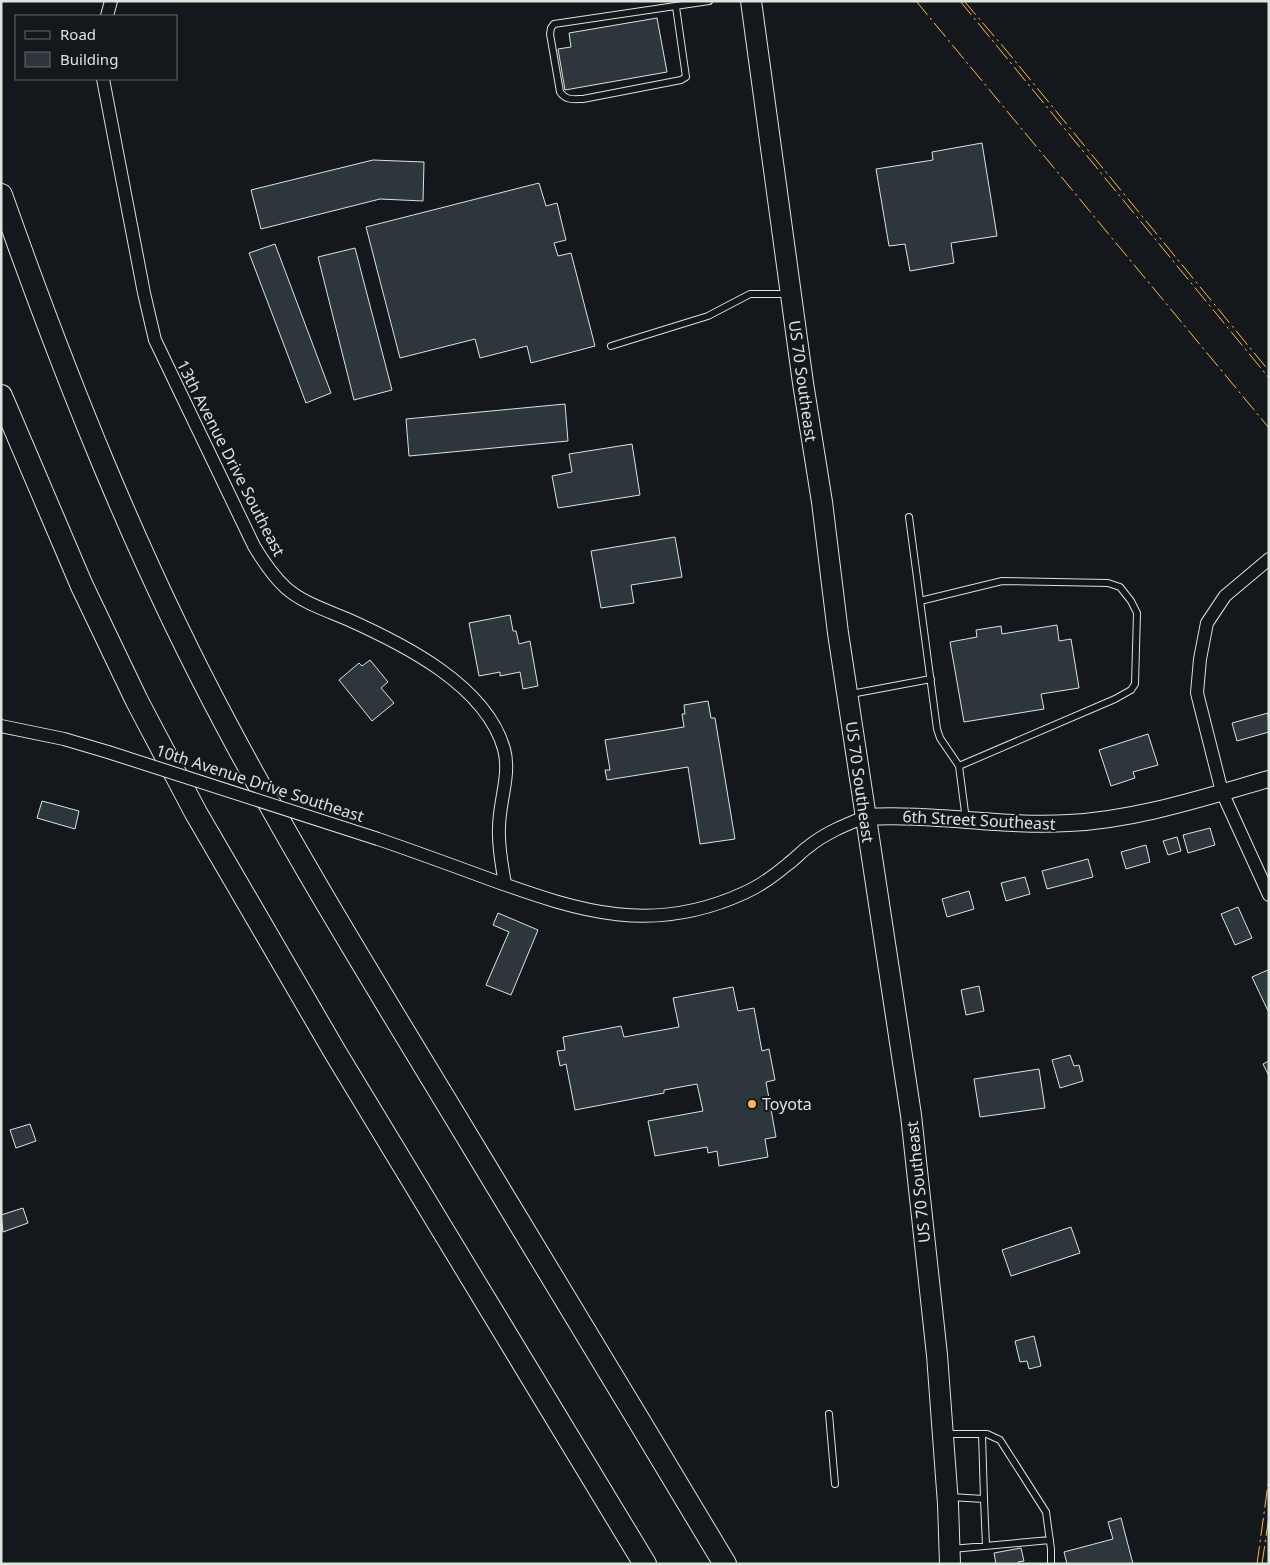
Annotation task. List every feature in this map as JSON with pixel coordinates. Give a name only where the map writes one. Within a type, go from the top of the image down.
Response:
[{"type":"highway","points":[[1,195],[30,278],[99,454],[189,652],[227,726],[344,932],[726,1564]]},
{"type":"highway","points":[[1,396],[82,586],[137,700],[196,813],[340,1061],[645,1564]]},
{"type":"main road","name":"US 70 Southeast","points":[[751,1],[790,294],[822,502],[838,633],[911,1115],[934,1326],[948,1496],[950,1557]]},
{"type":"street","points":[[107,15],[111,1]]},
{"type":"street","name":"13th Avenue Drive Southeast","points":[[103,80],[144,293],[155,340],[254,546],[268,568],[287,589],[306,601],[371,630],[435,666],[462,687],[492,722],[500,738],[506,762],[499,828],[500,854],[505,884]]},
{"type":"street","points":[[1269,559],[1225,596],[1207,623],[1200,658],[1198,693],[1222,792],[1269,895]]},
{"type":"street","name":"10th Avenue Drive Southeast","points":[[1,726],[64,739],[108,752],[378,839],[562,904],[608,914],[645,916],[691,912],[724,902],[747,892],[768,879],[789,864],[807,847],[824,836],[841,826],[865,817]]},
{"type":"street","name":"6th Street Southeast","points":[[865,817],[916,816],[1043,824],[1090,822],[1136,814],[1269,779]]},
{"type":"lane","points":[[676,7],[686,77],[584,100],[569,99],[563,96],[560,92],[550,34],[554,24],[709,1]]},
{"type":"lane","points":[[611,346],[708,316],[750,294],[790,294]]},
{"type":"lane","points":[[909,518],[938,729],[940,738],[959,766],[966,820]]},
{"type":"lane","points":[[920,601],[1002,582],[1108,583],[1120,587],[1131,601],[1137,613],[1135,684],[1131,690],[1115,700],[959,766]]},
{"type":"lane","points":[[847,695],[931,678]]},
{"type":"lane","points":[[829,1414],[835,1484]]},
{"type":"lane","points":[[943,1434],[987,1434],[1000,1440],[1046,1512],[1052,1564]]},
{"type":"lane","points":[[982,1434],[986,1546]]},
{"type":"lane","points":[[948,1496],[984,1499]]},
{"type":"lane","points":[[950,1557],[986,1546],[1050,1540]]},
{"type":"building","points":[[657,18],[667,72],[565,90],[558,49],[571,47],[569,33]]},
{"type":"building","points":[[982,143],[997,236],[951,243],[954,263],[910,271],[905,244],[889,246],[876,169],[933,160],[932,152]]},
{"type":"building","points":[[373,160],[424,162],[423,201],[380,199],[261,229],[251,190]]},
{"type":"building","points":[[539,183],[546,206],[557,203],[566,240],[554,243],[558,256],[571,253],[595,346],[531,363],[527,346],[480,358],[475,339],[400,358],[366,227]]},
{"type":"building","points":[[275,244],[331,393],[306,403],[249,253]]},
{"type":"building","points":[[355,248],[392,390],[354,400],[318,257]]},
{"type":"building","points":[[565,404],[568,441],[409,456],[406,419]]},
{"type":"building","points":[[632,444],[640,495],[558,508],[552,476],[572,472],[569,454]]},
{"type":"building","points":[[675,537],[682,577],[631,585],[634,603],[601,608],[591,551]]},
{"type":"building","points":[[510,615],[513,631],[516,631],[519,644],[530,641],[538,686],[523,689],[520,672],[500,676],[500,672],[479,676],[469,623]]},
{"type":"building","points":[[1057,625],[1059,641],[1071,639],[1079,688],[1041,694],[1044,709],[964,722],[950,642],[977,637],[976,630],[1001,626],[1002,634]]},
{"type":"building","points":[[370,660],[388,682],[381,688],[394,703],[372,721],[339,680],[359,663],[362,666]]},
{"type":"building","points":[[708,701],[711,718],[715,718],[735,839],[700,844],[688,767],[607,780],[605,770],[610,770],[605,740],[684,727],[682,714],[685,714],[684,705]]},
{"type":"building","points":[[1268,713],[1269,732],[1237,741],[1232,723]]},
{"type":"building","points":[[1148,734],[1158,765],[1133,772],[1135,778],[1111,786],[1099,750]]},
{"type":"building","points":[[42,801],[79,811],[75,829],[37,818]]},
{"type":"building","points":[[1210,828],[1215,845],[1188,853],[1183,835]]},
{"type":"building","points":[[1177,837],[1181,851],[1168,855],[1163,841]]},
{"type":"building","points":[[1146,845],[1150,862],[1126,869],[1121,852]]},
{"type":"building","points":[[1088,859],[1093,877],[1047,889],[1042,871]]},
{"type":"building","points":[[1025,877],[1030,894],[1006,901],[1001,883]]},
{"type":"building","points":[[969,891],[974,909],[947,917],[942,899]]},
{"type":"building","points":[[1238,907],[1252,938],[1235,945],[1221,914]]},
{"type":"building","points":[[498,913],[538,930],[511,995],[486,985],[509,932],[493,925]]},
{"type":"building","points":[[1268,970],[1269,972],[1269,1013],[1252,977]]},
{"type":"building","points":[[979,986],[984,1011],[966,1015],[961,990]]},
{"type":"building","points":[[733,987],[738,1011],[754,1008],[762,1051],[769,1049],[775,1080],[766,1082],[776,1137],[765,1139],[768,1157],[719,1166],[717,1151],[708,1153],[707,1147],[655,1156],[648,1121],[703,1111],[697,1084],[664,1090],[664,1093],[575,1110],[566,1064],[560,1066],[557,1051],[565,1050],[563,1037],[621,1026],[624,1037],[679,1027],[673,998]]},
{"type":"building","points":[[1070,1055],[1074,1066],[1079,1065],[1083,1081],[1060,1088],[1052,1060]]},
{"type":"building","points":[[1269,1061],[1269,1076],[1263,1064]]},
{"type":"building","points":[[1039,1069],[1045,1108],[980,1117],[974,1079]]},
{"type":"building","points":[[30,1124],[36,1141],[16,1148],[10,1130]]},
{"type":"building","points":[[23,1208],[28,1223],[3,1232],[1,1215]]},
{"type":"building","points":[[1071,1227],[1080,1253],[1011,1276],[1002,1250]]},
{"type":"building","points":[[1034,1336],[1041,1366],[1029,1369],[1027,1361],[1020,1362],[1015,1341]]},
{"type":"building","points":[[1121,1518],[1133,1564],[1067,1564],[1064,1552],[1113,1539],[1108,1522]]},
{"type":"building","points":[[1021,1548],[1024,1561],[1018,1562],[1019,1564],[996,1564],[994,1553]]},
{"type":"power","points":[[916,1],[1269,428]]},
{"type":"power","points":[[960,1],[1269,378]]},
{"type":"power","points":[[964,1],[1269,371]]},
{"type":"power","points":[[1257,1564],[1269,1477]]},
{"type":"power","points":[[1262,1564],[1269,1516]]},
{"type":"place","name":"Toyota","points":[[752,1104]]}]
